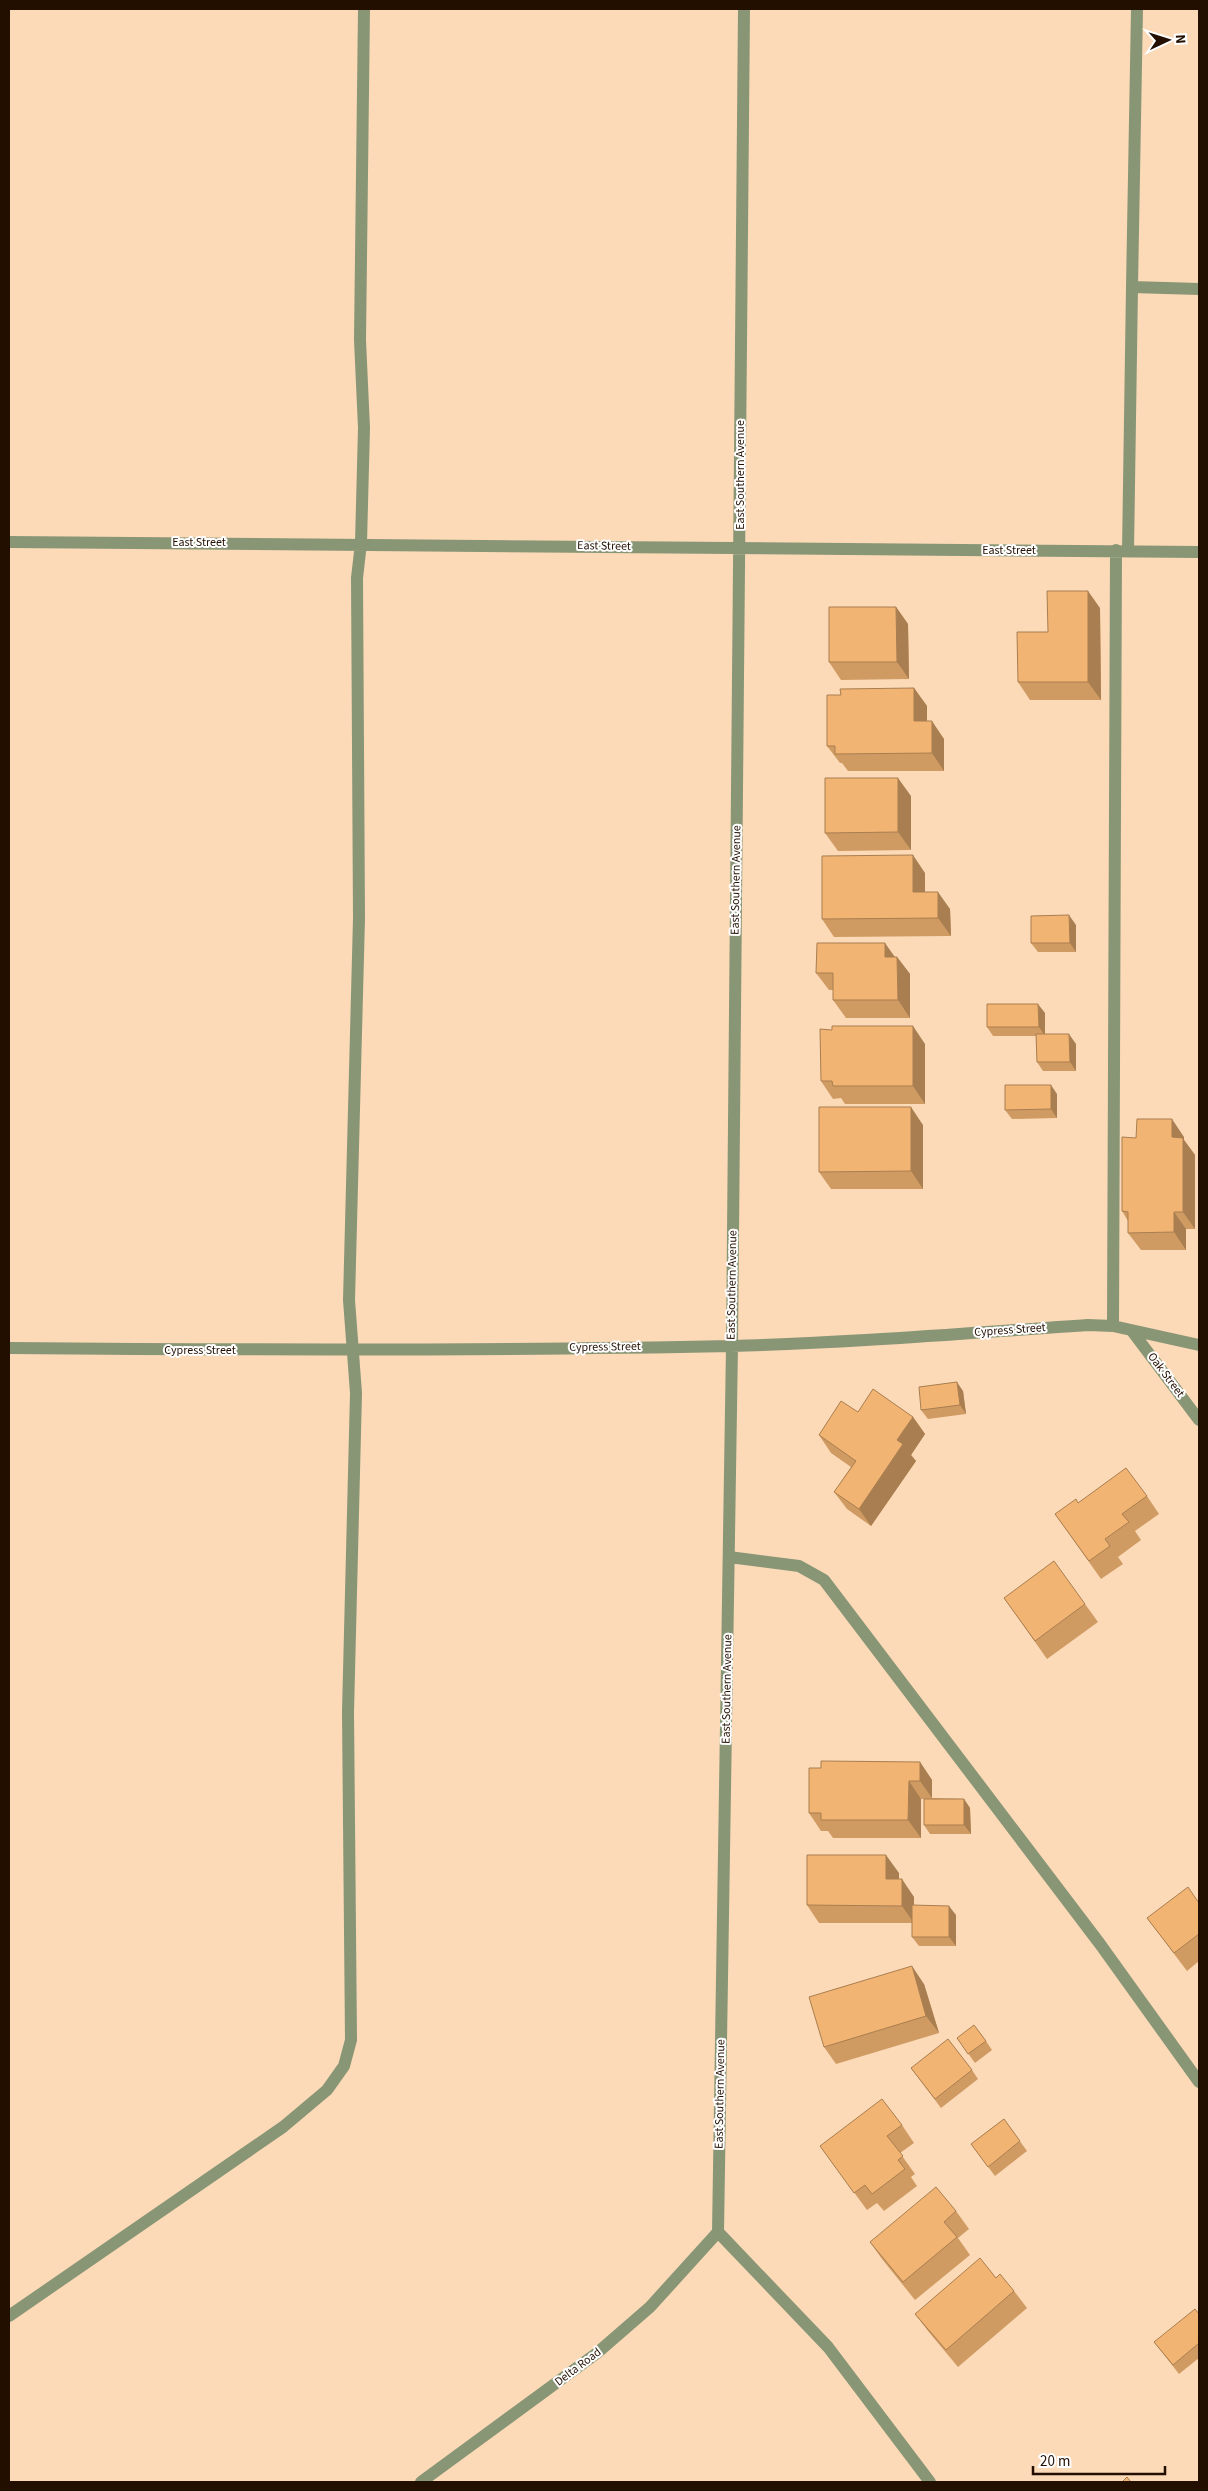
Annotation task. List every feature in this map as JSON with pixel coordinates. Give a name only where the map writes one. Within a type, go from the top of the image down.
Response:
[{"type":"street","points":[[9,2316],[284,2127],[327,2090],[344,2066],[351,2040],[348,1712],[356,1393],[349,1300],[359,918],[357,578],[364,428],[360,340],[364,9]]},
{"type":"street","name":"East Southern Avenue","points":[[718,2232],[732,1346],[744,9]]},
{"type":"street","points":[[1113,1326],[1122,551],[1132,287],[1138,9]]},
{"type":"street","points":[[1132,287],[1199,289]]},
{"type":"street","name":"East Street","points":[[9,542],[360,543],[1199,552]]},
{"type":"street","name":"Cypress Street","points":[[9,1348],[353,1351],[732,1346],[824,1342],[1088,1324],[1113,1326],[1199,1345]]},
{"type":"street","name":"Oak Street","points":[[1132,1331],[1199,1420]]},
{"type":"street","points":[[729,1557],[799,1566],[824,1580],[1100,1944],[1199,2082]]},
{"type":"street","points":[[718,2232],[828,2347],[930,2482]]},
{"type":"street","name":"Delta Road","points":[[421,2482],[597,2353],[650,2307],[718,2232]]},
{"type":"building","points":[[1047,591],[1088,591],[1088,682],[1018,682],[1017,632],[1048,632]]},
{"type":"building","points":[[829,607],[896,607],[897,662],[829,662]]},
{"type":"building","points":[[914,688],[914,721],[932,721],[932,753],[835,754],[835,746],[827,746],[827,695],[841,695],[840,689]]},
{"type":"building","points":[[825,778],[898,778],[898,832],[825,833]]},
{"type":"building","points":[[913,855],[913,892],[938,892],[938,918],[822,919],[822,856]]},
{"type":"building","points":[[1069,915],[1070,943],[1031,943],[1031,916]]},
{"type":"building","points":[[817,943],[885,943],[885,957],[897,957],[898,1000],[833,1000],[833,973],[816,973]]},
{"type":"building","points":[[987,1004],[1038,1004],[1039,1027],[987,1027]]},
{"type":"building","points":[[832,1026],[913,1026],[913,1086],[833,1086],[832,1081],[821,1081],[820,1029],[832,1030]]},
{"type":"building","points":[[1036,1034],[1069,1034],[1070,1062],[1037,1062]]},
{"type":"building","points":[[1005,1085],[1051,1085],[1051,1109],[1005,1110]]},
{"type":"building","points":[[819,1107],[911,1107],[911,1171],[819,1172]]},
{"type":"building","points":[[1137,1119],[1172,1119],[1172,1137],[1183,1138],[1183,1212],[1174,1212],[1174,1232],[1128,1233],[1128,1212],[1122,1211],[1122,1137],[1136,1138]]},
{"type":"building","points":[[957,1382],[960,1405],[921,1410],[919,1387]]},
{"type":"building","points":[[873,1389],[913,1417],[897,1440],[903,1444],[859,1509],[834,1492],[856,1461],[819,1435],[841,1401],[858,1412]]},
{"type":"building","points":[[1126,1468],[1147,1496],[1122,1514],[1129,1522],[1105,1539],[1110,1546],[1089,1561],[1055,1514],[1076,1499],[1078,1503]]},
{"type":"building","points":[[1054,1561],[1085,1604],[1035,1641],[1004,1598]]},
{"type":"building","points":[[821,1761],[920,1762],[920,1781],[909,1781],[908,1820],[821,1820],[821,1813],[809,1813],[809,1768],[821,1768]]},
{"type":"building","points":[[924,1799],[964,1799],[964,1825],[924,1825]]},
{"type":"building","points":[[807,1855],[886,1855],[886,1879],[902,1879],[902,1906],[807,1905]]},
{"type":"building","points":[[1188,1887],[1199,1903],[1199,1934],[1174,1953],[1147,1918]]},
{"type":"building","points":[[912,1905],[949,1906],[949,1937],[912,1937]]},
{"type":"building","points":[[912,1966],[926,2016],[824,2047],[809,1997]]},
{"type":"building","points":[[974,2025],[986,2041],[968,2054],[957,2038]]},
{"type":"building","points":[[948,2039],[972,2070],[935,2099],[911,2068]]},
{"type":"building","points":[[882,2099],[902,2125],[887,2136],[903,2156],[898,2160],[905,2169],[872,2194],[865,2185],[854,2193],[820,2146]]},
{"type":"building","points":[[1004,2119],[1020,2141],[988,2167],[971,2144]]},
{"type":"building","points":[[936,2187],[956,2211],[944,2222],[957,2237],[903,2282],[870,2242]]},
{"type":"building","points":[[980,2258],[996,2278],[1000,2274],[1014,2291],[946,2350],[915,2314]]},
{"type":"building","points":[[1195,2309],[1199,2314],[1199,2343],[1173,2365],[1154,2342]]},
{"type":"building","points":[[1127,2477],[1131,2482],[1122,2482]]}]
